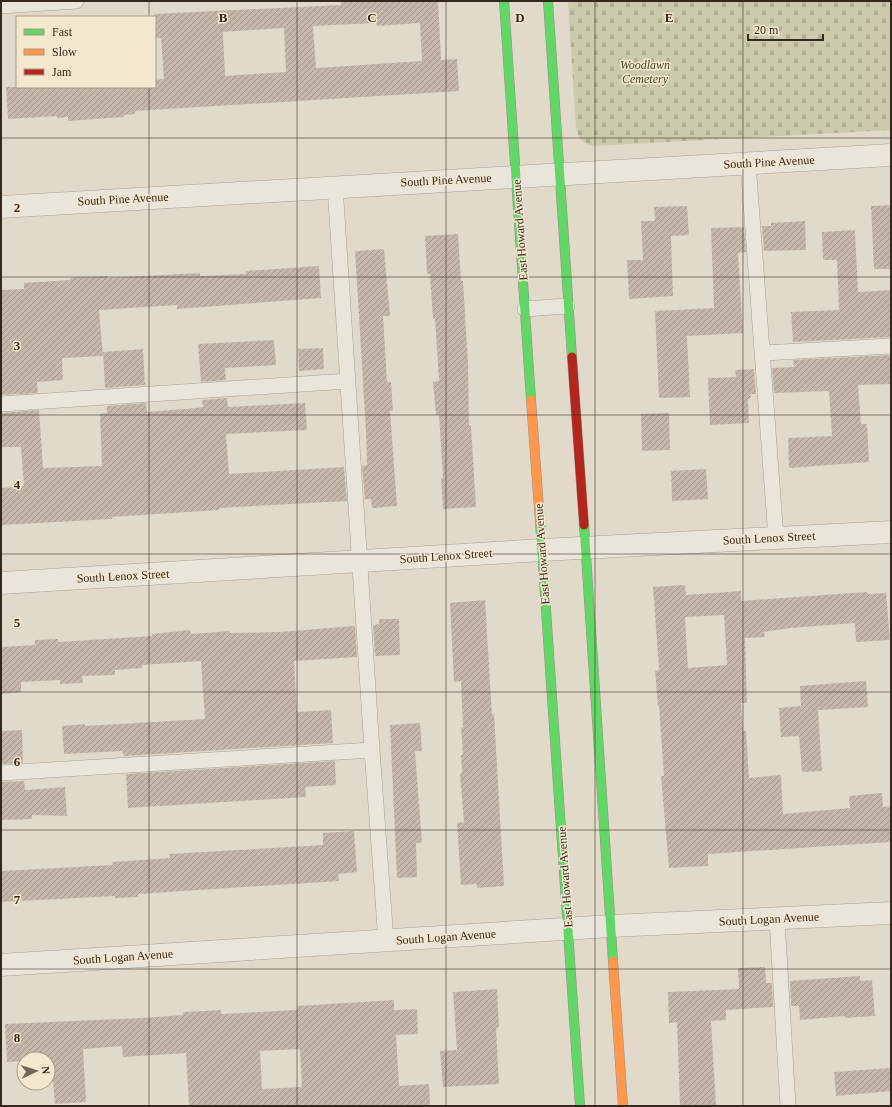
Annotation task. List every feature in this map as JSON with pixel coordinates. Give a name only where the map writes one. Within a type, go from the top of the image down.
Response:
[{"type":"main road","name":"East Howard Avenue","points":[[504,1],[580,1106]]},
{"type":"main road","points":[[548,1],[567,306],[623,1106]]},
{"type":"street","name":"South Pine Avenue","points":[[1,207],[335,186],[891,155]]},
{"type":"street","name":"South Lenox Street","points":[[1,583],[584,547],[891,532]]},
{"type":"street","name":"South Logan Avenue","points":[[1,965],[611,926],[891,913]]},
{"type":"lane","points":[[1,6],[76,1]]},
{"type":"lane","points":[[748,163],[776,538]]},
{"type":"lane","points":[[335,186],[386,941]]},
{"type":"lane","points":[[525,309],[567,306]]},
{"type":"lane","points":[[763,353],[891,346]]},
{"type":"lane","points":[[1,404],[348,381]]},
{"type":"lane","points":[[1,774],[372,750]]},
{"type":"lane","points":[[777,919],[788,1106]]},
{"type":"green space","name":"Woodlawn Cemetery","points":[[568,1],[891,1],[891,130],[593,146],[586,144],[578,135],[576,128]]},
{"type":"building","points":[[341,1],[438,1],[441,60],[457,59],[459,91],[135,111],[135,114],[123,115],[124,117],[68,121],[68,117],[57,118],[57,116],[8,119],[6,87],[156,88],[156,80],[164,79],[161,38],[156,38],[156,16],[154,16],[154,14],[341,5]],"holes":[[[376,23],[377,26],[420,23],[422,61],[316,68],[313,26]],[[284,28],[286,72],[225,76],[223,32]]]},
{"type":"building","points":[[891,205],[891,269],[874,269],[871,206]]},
{"type":"building","points":[[687,206],[689,235],[671,236],[673,296],[629,299],[627,260],[643,260],[641,221],[655,221],[654,207]]},
{"type":"building","points":[[805,221],[806,250],[764,251],[762,226],[771,226],[771,223]]},
{"type":"building","points":[[744,227],[746,252],[738,253],[743,333],[687,336],[690,397],[659,398],[655,311],[714,308],[711,228]]},
{"type":"building","points":[[855,230],[858,292],[891,290],[891,337],[793,342],[791,312],[839,310],[837,260],[823,260],[822,232]]},
{"type":"building","points":[[458,234],[461,281],[463,281],[468,363],[469,426],[471,426],[476,507],[443,509],[441,478],[443,478],[439,414],[436,415],[433,382],[439,381],[435,319],[433,319],[430,274],[427,274],[425,236]]},
{"type":"building","points":[[384,249],[390,316],[383,316],[387,382],[391,382],[393,411],[390,411],[397,506],[372,508],[371,499],[365,499],[362,466],[367,465],[366,432],[355,251]]},
{"type":"building","points":[[319,266],[321,298],[177,309],[177,305],[99,310],[103,356],[62,358],[63,380],[37,382],[38,393],[1,395],[1,290],[24,289],[24,283],[70,280],[70,278],[107,276],[107,278],[200,273],[200,276],[246,274],[246,271]]},
{"type":"building","points":[[274,340],[276,365],[225,368],[226,380],[201,382],[198,344]]},
{"type":"building","points":[[323,348],[324,369],[299,371],[298,349]]},
{"type":"building","points":[[143,349],[145,385],[105,388],[103,352]]},
{"type":"building","points":[[891,355],[891,384],[858,385],[861,424],[867,424],[869,462],[789,468],[788,438],[832,436],[829,391],[774,393],[772,368],[794,367],[793,360]]},
{"type":"building","points":[[754,369],[756,394],[750,394],[751,398],[748,399],[749,423],[710,425],[708,378],[736,377],[735,370]]},
{"type":"building","points":[[227,398],[228,407],[305,403],[307,430],[226,434],[229,474],[344,467],[347,501],[219,508],[219,510],[112,517],[112,519],[1,525],[1,488],[24,486],[21,447],[1,447],[1,413],[39,410],[43,468],[102,466],[100,414],[107,413],[107,406],[146,403],[147,412],[203,407],[202,400]]},
{"type":"building","points":[[669,413],[670,450],[642,451],[641,414]]},
{"type":"building","points":[[706,469],[708,499],[672,501],[671,471]]},
{"type":"building","points":[[685,585],[686,595],[741,591],[741,601],[867,592],[868,594],[886,593],[890,640],[856,642],[855,623],[790,628],[764,632],[765,637],[745,638],[747,703],[741,703],[743,731],[746,731],[749,778],[781,775],[783,814],[850,808],[849,796],[882,793],[883,807],[891,806],[891,842],[708,854],[708,866],[669,868],[661,776],[664,776],[655,671],[659,670],[653,587]],"holes":[[[724,615],[727,665],[688,668],[685,617]]]},
{"type":"building","points":[[485,600],[492,715],[494,714],[504,886],[477,888],[477,884],[461,885],[457,823],[464,822],[460,774],[462,773],[461,755],[463,755],[461,727],[463,728],[461,681],[454,682],[450,603]]},
{"type":"building","points":[[379,619],[399,619],[400,655],[375,656],[373,625],[379,624]]},
{"type":"building","points":[[355,626],[357,657],[294,661],[297,712],[331,710],[333,743],[124,756],[122,751],[64,754],[62,726],[205,719],[201,661],[142,665],[142,668],[115,670],[115,675],[82,676],[83,683],[60,684],[60,680],[21,682],[21,692],[1,694],[1,647],[35,645],[35,640],[58,639],[58,642],[152,636],[152,634],[190,630],[191,634],[230,631],[230,633],[279,632]]},
{"type":"building","points":[[866,681],[868,707],[818,710],[822,771],[802,772],[799,736],[781,737],[779,708],[801,706],[800,686]]},
{"type":"building","points":[[420,723],[422,751],[415,751],[422,843],[416,843],[417,877],[397,878],[390,725]]},
{"type":"building","points":[[22,730],[23,763],[1,764],[1,731]]},
{"type":"building","points":[[335,761],[336,785],[305,787],[306,797],[128,808],[126,774]]},
{"type":"building","points":[[24,781],[25,790],[65,787],[67,816],[32,815],[32,819],[1,820],[1,782]]},
{"type":"building","points":[[354,831],[357,872],[338,874],[339,881],[138,894],[138,897],[115,898],[115,896],[1,902],[1,871],[113,865],[112,862],[170,858],[169,854],[323,845],[323,833]]},
{"type":"building","points":[[765,967],[766,983],[772,983],[773,1007],[726,1010],[726,1020],[711,1021],[716,1106],[680,1106],[677,1022],[669,1023],[668,992],[739,989],[738,968]]},
{"type":"building","points":[[860,976],[860,981],[872,980],[875,1016],[845,1018],[845,1016],[800,1020],[799,1006],[791,1006],[790,981]]},
{"type":"building","points":[[497,989],[499,1027],[496,1028],[499,1084],[443,1087],[440,1051],[457,1050],[453,992]]},
{"type":"building","points":[[394,1000],[394,1010],[417,1009],[418,1034],[396,1035],[399,1086],[429,1084],[430,1106],[189,1106],[186,1053],[123,1057],[122,1046],[83,1049],[86,1102],[55,1104],[54,1091],[56,1091],[56,1051],[16,1051],[16,1061],[7,1062],[5,1024],[142,1018],[183,1015],[183,1012],[221,1010],[221,1014],[297,1010],[297,1006]],"holes":[[[300,1049],[302,1087],[262,1089],[260,1051]]]},
{"type":"building","points":[[891,1068],[891,1091],[836,1096],[834,1072]]},
{"type":"traffic: fast","points":[[504,1],[531,400]]},
{"type":"traffic: fast","points":[[548,1],[572,357]]},
{"type":"traffic: fast","points":[[540,522],[580,1106]]},
{"type":"traffic: fast","points":[[584,525],[613,961]]},
{"type":"traffic: slow","points":[[531,400],[540,522]]},
{"type":"traffic: slow","points":[[613,961],[623,1106]]},
{"type":"traffic: jam","points":[[572,357],[584,525]]}]
